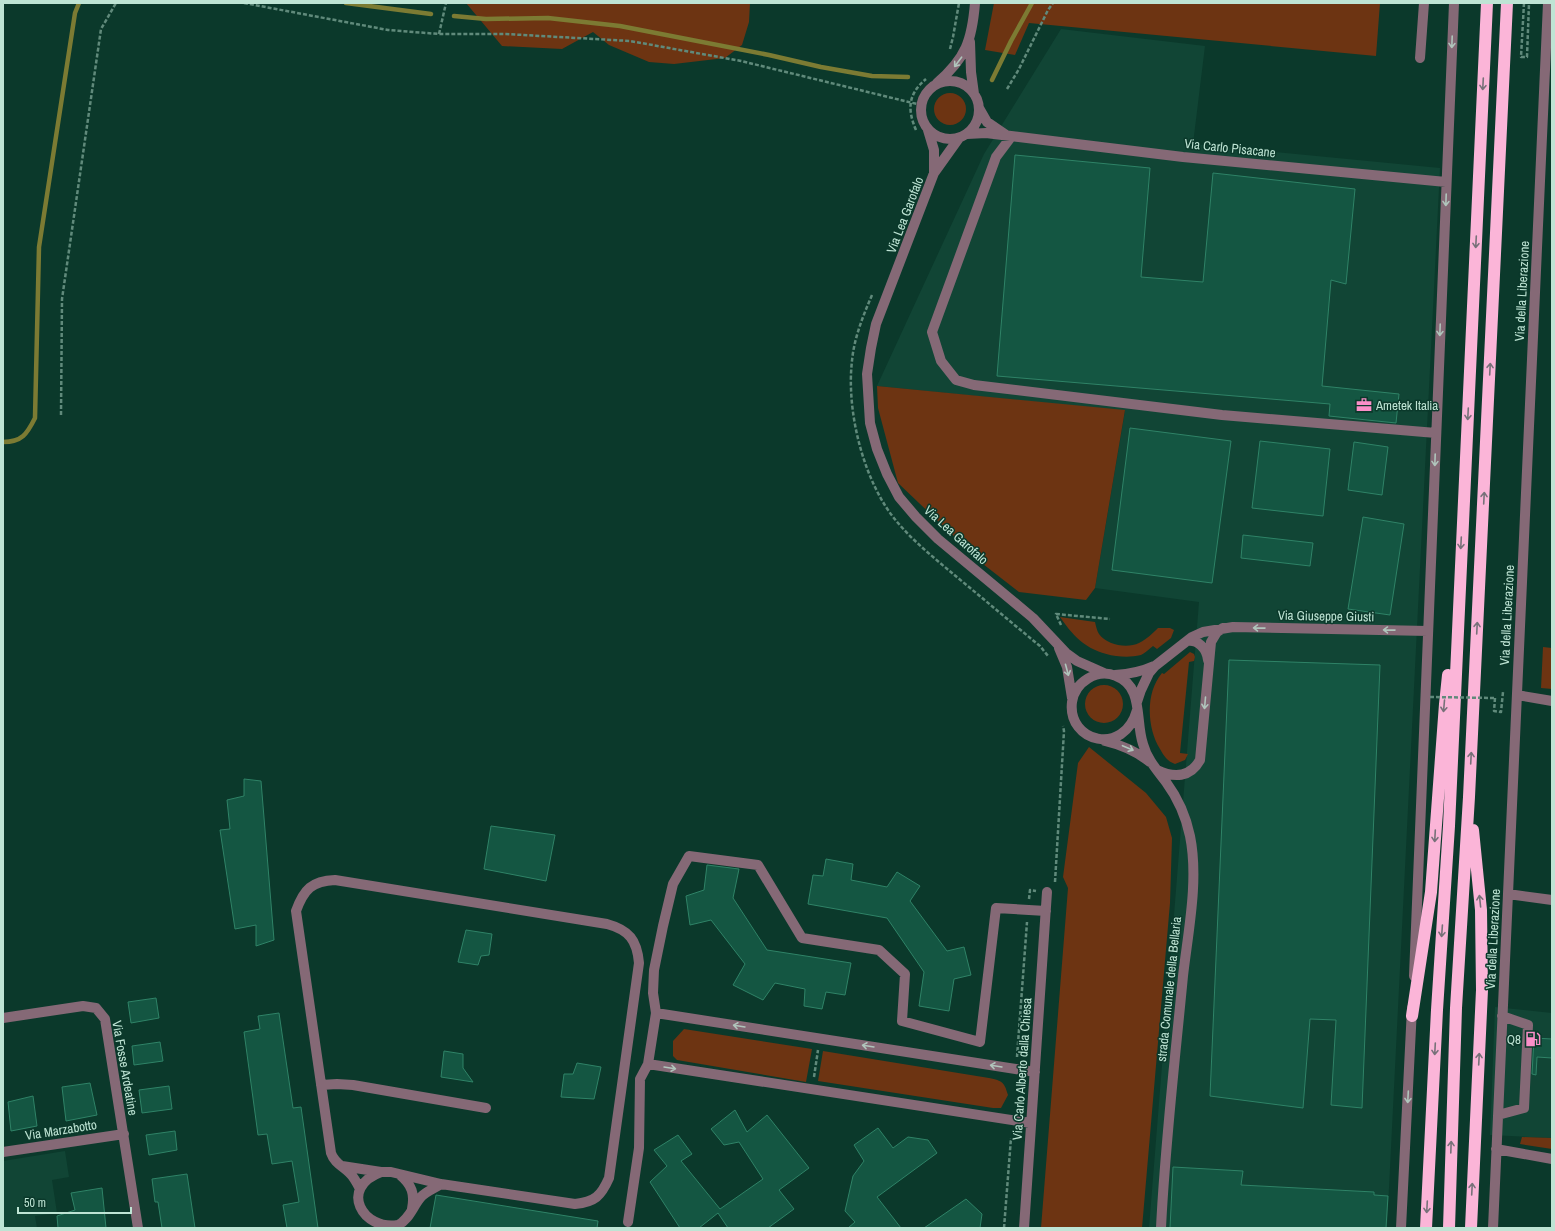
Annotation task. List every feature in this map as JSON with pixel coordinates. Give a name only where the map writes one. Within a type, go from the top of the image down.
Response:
[{"type":"highway","points":[[1426,1228],[1437,1010],[1449,826],[1487,3]]},
{"type":"highway","points":[[1449,1228],[1456,1008],[1469,797],[1507,3]]},
{"type":"highway","points":[[1412,1016],[1431,892],[1444,704],[1459,598]]},
{"type":"highway","points":[[1469,797],[1481,910],[1482,983],[1471,1228]]},
{"type":"street","points":[[921,105],[924,96],[929,89],[949,73],[963,56],[970,34],[975,3]]},
{"type":"street","points":[[1420,58],[1424,3]]},
{"type":"street","points":[[1400,1228],[1412,1016],[1454,3]]},
{"type":"street","name":"Via della Liberazione","points":[[1493,1228],[1548,3]]},
{"type":"street","points":[[970,34],[971,72],[974,94],[979,108]]},
{"type":"street","points":[[936,84],[944,81],[953,81],[965,85],[974,94]]},
{"type":"street","name":"Via Lea Garofalo","points":[[921,105],[920,114],[928,130],[934,150],[934,173]]},
{"type":"street","name":"Via Carlo Pisacane","points":[[979,108],[987,122],[1002,133],[1011,137]]},
{"type":"street","name":"Via Lea Garofalo","points":[[979,108],[978,118],[974,126],[963,136],[934,173],[876,324],[868,374],[870,423],[877,449],[887,474],[899,497],[916,517],[938,539],[1033,618],[1066,653],[1077,661],[1104,673]]},
{"type":"street","points":[[928,130],[942,139],[950,140],[963,136]]},
{"type":"street","name":"Via Carlo Pisacane","points":[[963,136],[976,133],[1191,157],[1446,182]]},
{"type":"street","points":[[1011,137],[996,157],[932,332],[941,361],[956,380],[974,385],[1222,415],[1436,433]]},
{"type":"street","name":"Via Giuseppe Giusti","points":[[1115,675],[1144,671],[1155,666],[1198,633],[1223,628],[1241,627],[1428,631]]},
{"type":"street","points":[[1154,767],[1143,744],[1135,693],[1130,685],[1115,675],[1104,673],[1083,681],[1076,690],[1072,700],[1073,714],[1078,726],[1084,732],[1092,737],[1126,747],[1142,756],[1154,767],[1166,774],[1180,776],[1191,772],[1200,760],[1211,642],[1213,636],[1223,628]]},
{"type":"street","points":[[1187,641],[1192,640],[1202,646],[1206,652],[1208,665]]},
{"type":"street","name":"Via Lea Garofalo","points":[[1056,641],[1067,667],[1072,700]]},
{"type":"street","name":"Via Giuseppe Giusti","points":[[1137,706],[1145,680],[1155,666]]},
{"type":"street","points":[[1517,695],[1552,701]]},
{"type":"street","points":[[1100,739],[1111,739],[1121,735],[1129,729],[1134,720],[1137,706]]},
{"type":"street","name":"strada Comunale della Bellaria","points":[[1154,767],[1174,795],[1186,821],[1193,852],[1193,879],[1177,1039],[1161,1228]]},
{"type":"street","points":[[628,1222],[640,1148],[640,1079],[648,1064],[656,1013],[653,993],[654,970],[673,884],[689,856],[758,865],[802,938],[879,950],[905,974],[902,1021],[980,1042],[996,908],[1046,911]]},
{"type":"street","points":[[342,1166],[381,1172],[391,1172],[441,1184],[575,1204],[587,1203],[595,1199],[604,1189],[609,1178],[639,963],[638,950],[633,941],[626,933],[617,927],[607,924],[335,880],[321,881],[310,887],[301,898],[296,911],[331,1154],[333,1161],[342,1166],[353,1177],[360,1189]]},
{"type":"street","name":"Via Carlo Alberto dalla Chiesa","points":[[1024,1228],[1046,911],[1052,892]]},
{"type":"street","points":[[1508,894],[1552,900]]},
{"type":"street","name":"Via Fosse Ardeatine","points":[[3,1018],[83,1006],[96,1008],[105,1019],[124,1134]]},
{"type":"street","points":[[656,1013],[1035,1072]]},
{"type":"street","points":[[1498,1115],[1524,1108],[1528,1032],[1528,1025],[1502,1016]]},
{"type":"street","points":[[648,1064],[1031,1123]]},
{"type":"street","points":[[321,1085],[353,1085],[486,1108]]},
{"type":"street","points":[[124,1134],[138,1228]]},
{"type":"street","name":"Via Marzabotto","points":[[3,1152],[124,1134]]},
{"type":"street","points":[[1496,1149],[1552,1159]]},
{"type":"street","points":[[381,1172],[364,1181],[360,1189],[358,1204],[361,1213],[367,1221],[383,1228],[389,1228],[399,1224],[407,1218],[421,1196],[441,1184]]},
{"type":"street","points":[[400,1175],[407,1181],[412,1189],[414,1199],[412,1209]]},
{"type":"path","points":[[61,415],[62,299],[101,30],[116,3]]},
{"type":"path","points":[[244,3],[388,30],[439,34],[506,34],[630,41],[741,61],[921,105]]},
{"type":"path","points":[[439,34],[446,3]]},
{"type":"path","points":[[948,52],[954,37],[960,3]]},
{"type":"path","points":[[1007,89],[1020,68],[1052,3]]},
{"type":"path","points":[[1524,3],[1521,57],[1526,57],[1529,3]]},
{"type":"path","points":[[918,136],[910,113],[911,102],[917,87],[929,76]]},
{"type":"path","points":[[874,291],[856,338],[852,361],[851,393],[856,429],[865,464],[879,495],[897,522],[918,544],[1040,646],[1048,657]]},
{"type":"path","points":[[1061,625],[1056,614],[1110,619]]},
{"type":"path","points":[[1430,697],[1495,698],[1494,711]]},
{"type":"path","points":[[1017,1062],[1030,890],[1052,892],[1055,877],[1064,731],[1061,720]]},
{"type":"path","points":[[812,1089],[820,1038]]},
{"type":"path","points":[[1004,1228],[1011,1138]]},
{"type":"shaded area","points":[[466,3],[750,3],[749,22],[742,45],[725,58],[674,64],[649,62],[609,45],[593,32],[562,49],[502,46]]},
{"type":"shaded area","points":[[994,3],[1380,3],[1376,56],[1029,23],[1015,55],[985,50]]},
{"type":"shaded area","points":[[1061,29],[1205,46],[1193,144],[1440,168],[1387,1228],[1149,1228],[1199,602],[1095,588],[1125,411],[877,386],[984,154]]},
{"type":"shaded area","points":[[947,93],[953,93],[962,97],[966,109],[962,121],[953,125],[947,125],[938,121],[934,112],[934,106],[938,97]]},
{"type":"shaded area","points":[[877,386],[1125,410],[1095,588],[1086,600],[1019,592],[983,564],[898,483],[878,408]]},
{"type":"shaded area","points":[[1060,617],[1095,622],[1098,633],[1103,638],[1112,643],[1123,646],[1139,643],[1158,628],[1170,628],[1174,630],[1171,638],[1157,649],[1153,646],[1141,655],[1128,657],[1116,656],[1090,648],[1071,632]]},
{"type":"shaded area","points":[[1543,647],[1552,648],[1552,689],[1541,688]]},
{"type":"shaded area","points":[[1190,652],[1194,654],[1195,657],[1194,661],[1189,662],[1180,753],[1188,754],[1185,760],[1175,764],[1166,758],[1161,752],[1152,731],[1150,721],[1150,700],[1156,681],[1162,673],[1164,674]]},
{"type":"shaded area","points":[[1100,685],[1108,685],[1118,690],[1122,697],[1122,711],[1118,718],[1108,723],[1100,723],[1090,718],[1088,715],[1085,708],[1085,700],[1090,690],[1093,688]]},
{"type":"shaded area","points":[[1089,747],[1146,793],[1166,817],[1172,838],[1170,903],[1142,1228],[1041,1228],[1068,888],[1063,877],[1078,763]]},
{"type":"shaded area","points":[[1495,1007],[1552,1013],[1552,1138],[1490,1135]]},
{"type":"shaded area","points":[[684,1029],[812,1049],[806,1082],[677,1060],[673,1056],[673,1041]]},
{"type":"shaded area","points":[[823,1051],[994,1079],[1002,1083],[1008,1095],[1001,1108],[993,1108],[818,1081]]},
{"type":"shaded area","points":[[1522,1137],[1552,1138],[1552,1149],[1520,1144]]},
{"type":"shaded area","points":[[65,1151],[69,1177],[52,1180],[57,1213],[35,1216],[37,1228],[3,1228],[3,1161]]},
{"type":"building","points":[[1015,155],[1150,168],[1141,277],[1203,282],[1213,173],[1355,189],[1346,284],[1331,280],[1322,386],[1399,394],[1396,423],[1329,416],[1330,404],[997,376]]},
{"type":"building","points":[[1130,428],[1231,441],[1212,583],[1112,570]]},
{"type":"building","points":[[1260,441],[1330,449],[1323,516],[1252,508]]},
{"type":"building","points":[[1354,442],[1388,447],[1382,495],[1348,490]]},
{"type":"building","points":[[1363,517],[1404,524],[1390,615],[1348,609]]},
{"type":"building","points":[[1243,535],[1313,543],[1310,566],[1241,558]]},
{"type":"building","points":[[1229,660],[1380,665],[1362,1108],[1331,1105],[1336,1020],[1310,1019],[1303,1108],[1210,1096]]},
{"type":"building","points":[[244,779],[261,781],[274,940],[256,946],[256,925],[235,929],[220,830],[230,829],[227,800],[244,796]]},
{"type":"building","points":[[491,826],[555,835],[546,881],[484,869]]},
{"type":"building","points":[[826,859],[853,864],[851,880],[887,887],[897,872],[920,886],[910,901],[947,951],[964,947],[971,975],[954,979],[949,1011],[919,1006],[924,972],[887,918],[808,904],[813,875],[823,876]]},
{"type":"building","points":[[707,865],[739,869],[733,898],[767,950],[851,963],[845,995],[826,992],[822,1009],[804,1006],[805,989],[775,983],[763,1000],[733,985],[745,964],[711,920],[690,925],[686,896],[704,890]]},
{"type":"building","points":[[466,930],[492,934],[489,955],[481,956],[478,965],[458,962]]},
{"type":"building","points":[[156,998],[159,1018],[131,1023],[128,1002]]},
{"type":"building","points":[[279,1013],[293,1108],[301,1107],[318,1228],[287,1228],[283,1205],[299,1202],[292,1161],[272,1164],[267,1134],[258,1135],[244,1032],[260,1029],[258,1016]]},
{"type":"building","points":[[1534,1038],[1552,1039],[1552,1058],[1537,1057],[1536,1075],[1532,1074]]},
{"type":"building","points":[[160,1042],[163,1061],[134,1065],[132,1046]]},
{"type":"building","points":[[444,1051],[463,1054],[463,1068],[473,1082],[441,1077]]},
{"type":"building","points":[[577,1063],[601,1067],[594,1099],[561,1097],[564,1074],[573,1074]]},
{"type":"building","points":[[90,1083],[97,1115],[66,1121],[62,1087]]},
{"type":"building","points":[[169,1086],[172,1109],[142,1113],[139,1090]]},
{"type":"building","points":[[33,1096],[37,1126],[11,1131],[8,1102]]},
{"type":"building","points":[[735,1110],[747,1132],[767,1115],[809,1168],[779,1190],[794,1209],[768,1228],[728,1228],[718,1213],[699,1228],[680,1228],[650,1182],[667,1166],[654,1150],[678,1135],[692,1154],[681,1161],[720,1209],[763,1179],[739,1142],[724,1145],[711,1129]]},
{"type":"building","points":[[878,1128],[893,1148],[908,1137],[928,1140],[937,1153],[877,1197],[901,1228],[848,1228],[855,1222],[845,1211],[853,1176],[864,1161],[854,1145]]},
{"type":"building","points":[[175,1131],[177,1150],[149,1155],[146,1135]]},
{"type":"building","points":[[1173,1167],[1243,1171],[1241,1185],[1374,1192],[1374,1195],[1388,1196],[1386,1228],[1170,1228]]},
{"type":"building","points":[[187,1174],[195,1228],[162,1228],[158,1202],[155,1202],[152,1179]]},
{"type":"building","points":[[102,1188],[106,1228],[58,1228],[57,1216],[75,1210],[71,1193]]},
{"type":"building","points":[[436,1195],[598,1221],[597,1228],[430,1228]]},
{"type":"building","points":[[966,1199],[982,1214],[980,1228],[924,1228]]},
{"type":"waterway","points":[[3,442],[10,442],[19,439],[26,433],[35,418],[39,247],[75,13],[79,3]]},
{"type":"waterway","points":[[346,3],[431,14]]},
{"type":"waterway","points":[[992,80],[1032,3]]},
{"type":"waterway","points":[[454,16],[486,19],[548,18],[620,26],[769,55],[821,67],[872,76],[908,77]]},
{"type":"place","name":"Ametek Italia","points":[[1364,405]]},
{"type":"place","name":"Q8","points":[[1533,1039]]}]
